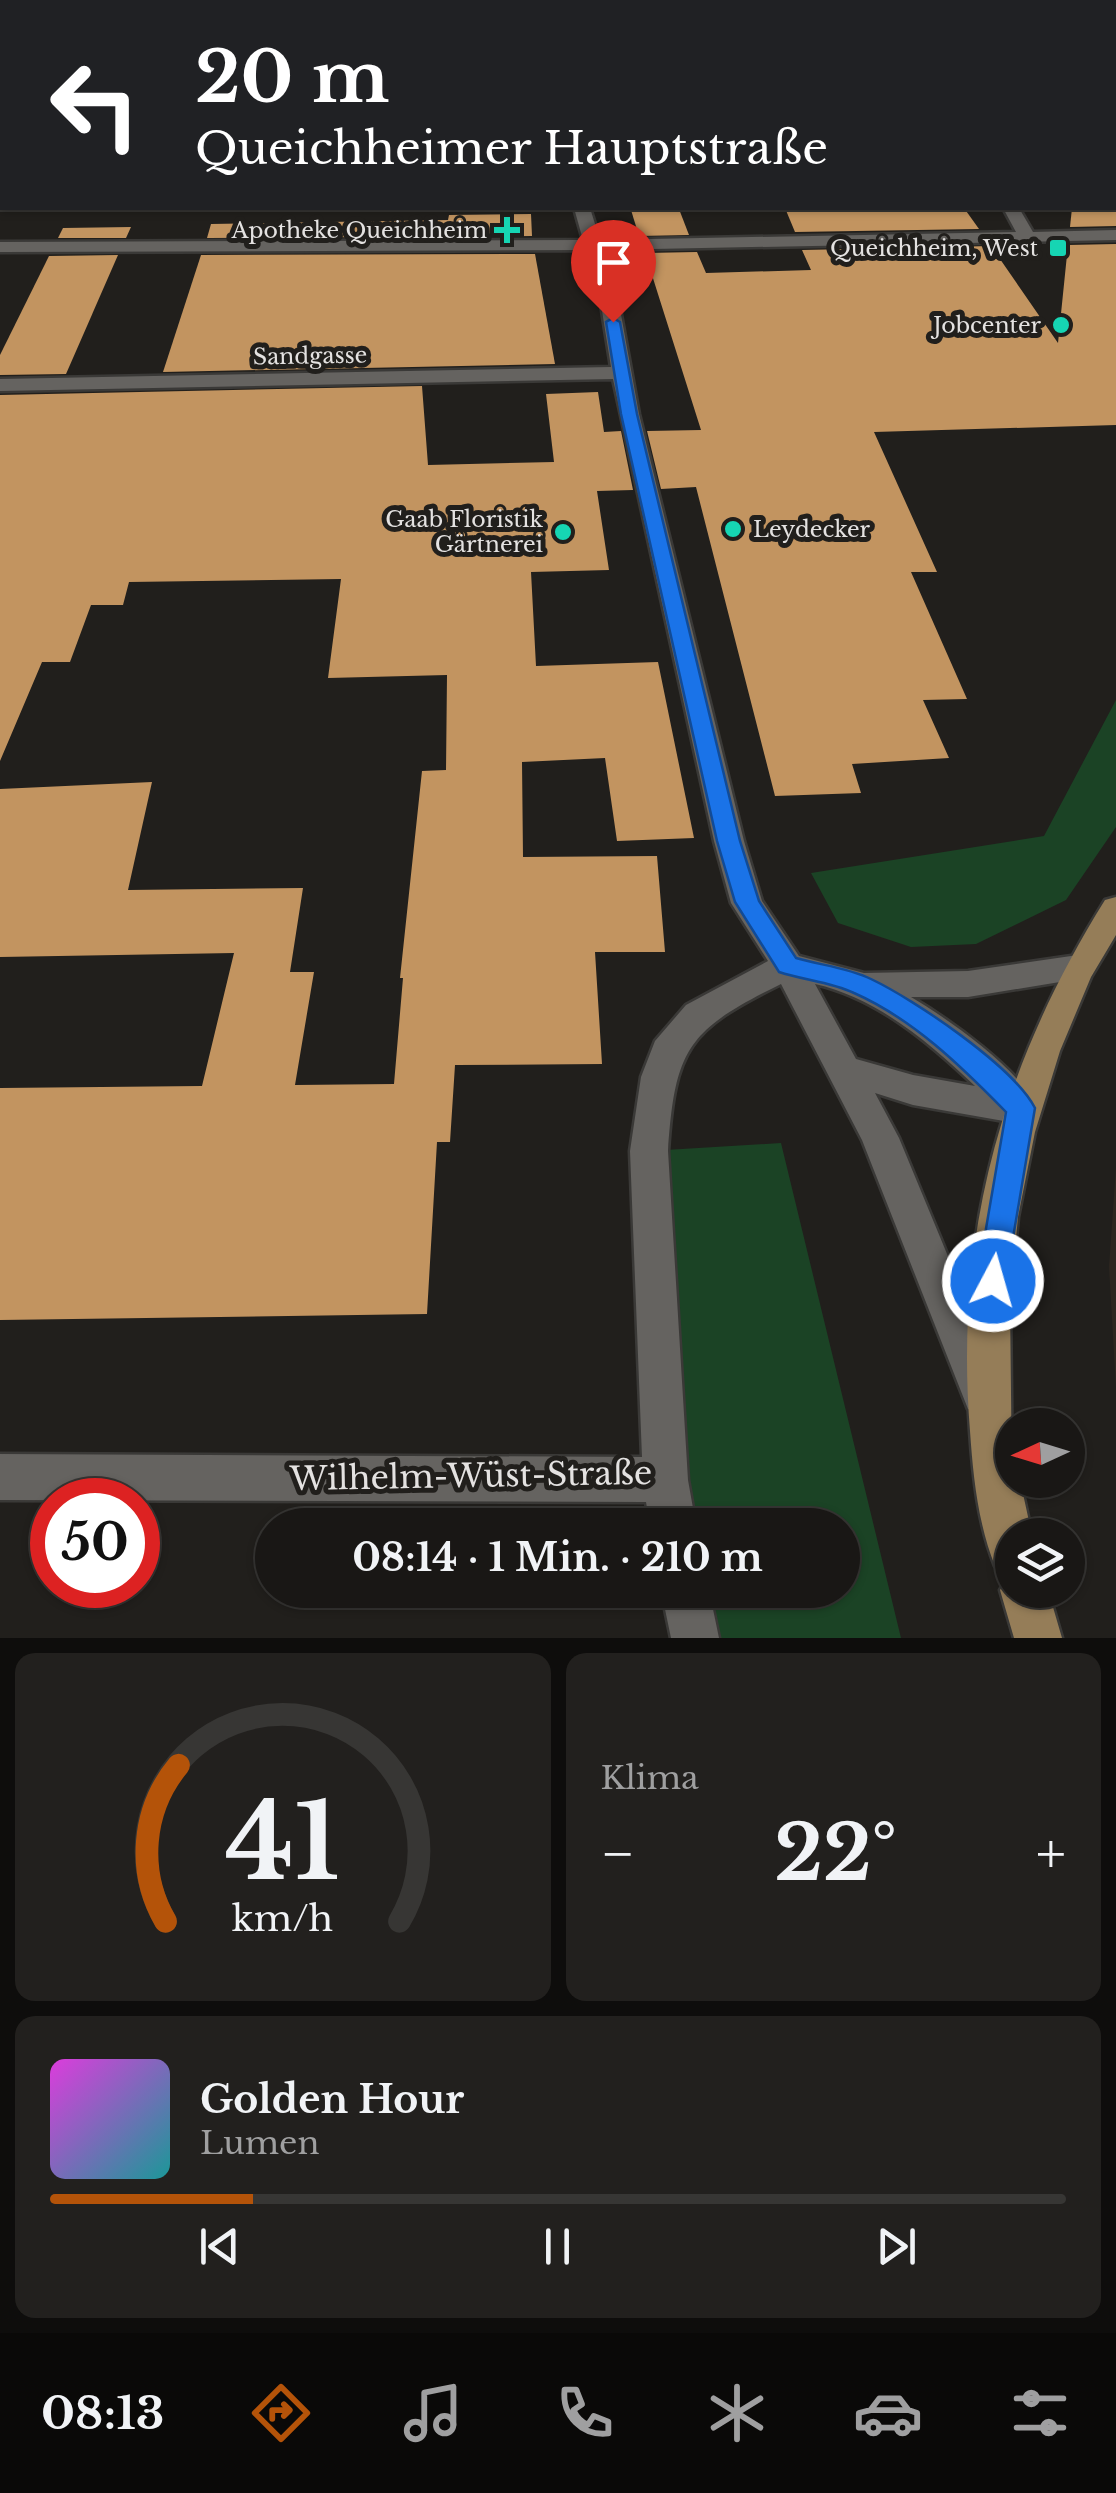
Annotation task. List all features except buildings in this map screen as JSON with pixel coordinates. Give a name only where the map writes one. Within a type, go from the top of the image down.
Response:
[{"type":"main road","points":[[1007,1518],[989,1410],[990,1309],[999,1224],[1021,1108],[1052,1023],[1078,967],[1116,908]]},
{"type":"main road","points":[[1029,1608],[1038,1638]]},
{"type":"street","points":[[583,210],[608,298],[620,373],[747,902],[788,966],[880,1138],[989,1410]]},
{"type":"street","points":[[1012,210],[1027,236]]},
{"type":"street","points":[[0,248],[1116,235]]},
{"type":"street","name":"Sandgasse","points":[[0,385],[620,373]]},
{"type":"street","points":[[788,966],[860,984],[968,984],[1078,967]]},
{"type":"street","name":"Wilhelm-Wüst-Straße","points":[[0,1476],[665,1480],[649,1151],[660,1063],[690,1019],[715,1001],[788,966]]},
{"type":"street","points":[[860,984],[962,1050],[1021,1108]]},
{"type":"street","points":[[841,1070],[913,1090],[1021,1108]]},
{"type":"street","points":[[665,1480],[670,1508]]},
{"type":"street","points":[[690,1608],[696,1638]]},
{"type":"shaded area","points":[[1116,1167],[1116,1388],[1109,1267]]},
{"type":"green space","points":[[1116,700],[1116,827],[1066,900],[976,944],[911,947],[838,923],[811,873],[1044,836]]},
{"type":"green space","points":[[781,1143],[901,1638],[695,1638],[689,1608],[860,1608],[860,1508],[672,1508],[649,1151]]},
{"type":"place","name":"Apotheke Queichheim","points":[[507,230]]},
{"type":"place","name":"Queichheim, West","points":[[1058,248]]},
{"type":"place","name":"Jobcenter","points":[[1061,325]]},
{"type":"place","name":"Leydecker","points":[[733,529]]},
{"type":"place","name":"Gaab Floristik Gärtnerei","points":[[563,532]]},
{"type":"route","points":[[613,322],[629,414],[729,841],[747,902],[788,966],[860,984],[904,1009],[962,1050],[1021,1108],[999,1224],[993,1281]]}]
